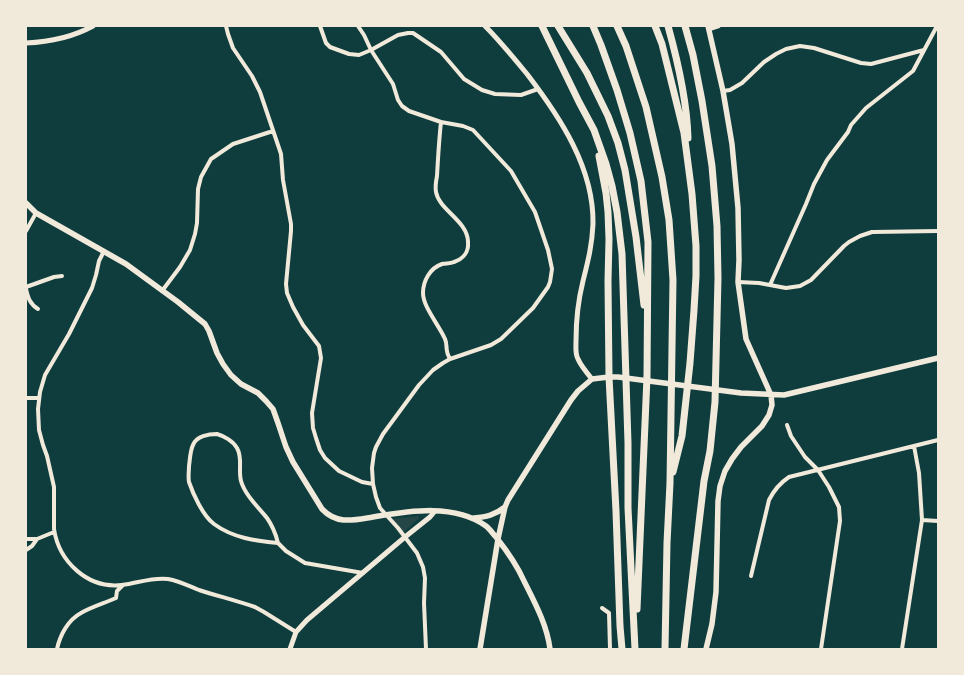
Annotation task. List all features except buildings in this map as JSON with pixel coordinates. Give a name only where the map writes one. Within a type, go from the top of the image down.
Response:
[{"type":"highway","points":[[542,26],[594,130],[612,186],[621,236],[628,508],[635,649]]},
{"type":"highway","points":[[558,26],[587,73],[608,116],[618,143],[625,170],[636,237],[648,334]]},
{"type":"highway","points":[[592,26],[601,45],[617,90],[630,133],[641,181],[648,242],[647,377],[635,649]]},
{"type":"highway","points":[[617,26],[626,46],[646,107],[662,177],[669,220],[673,280],[666,649]]},
{"type":"highway","points":[[655,26],[662,44],[684,133],[690,168]]},
{"type":"highway","points":[[668,26],[688,118],[696,246],[694,310],[682,436],[670,483]]},
{"type":"highway","points":[[684,649],[704,481],[710,451],[716,390],[718,278],[717,226],[712,166],[702,101],[693,55],[685,26]]},
{"type":"highway","points":[[579,102],[597,148],[607,200],[609,239],[609,377],[622,649]]},
{"type":"main road","points":[[706,649],[712,624],[716,592],[718,502],[720,486],[725,471],[732,459],[741,447],[762,426],[769,415],[772,405],[771,394],[746,338],[738,282],[738,208],[732,144],[723,91],[708,28]]},
{"type":"main road","points":[[26,203],[36,213],[126,264],[204,324],[209,331],[217,353],[231,375],[241,384],[258,393],[272,409],[293,462],[322,509],[332,518],[342,520],[363,519],[414,511],[455,512],[473,518],[487,527],[498,539],[523,578],[547,630],[550,649]]},
{"type":"main road","points":[[480,649],[498,539],[505,507],[578,391],[592,379],[618,377],[741,393],[784,394],[938,358]]},
{"type":"main road","points":[[473,518],[491,516],[505,507]]},
{"type":"street","points":[[26,43],[45,42],[67,37],[93,26]]},
{"type":"street","points":[[226,26],[233,48],[252,76],[260,92],[281,154],[283,180],[291,224],[286,284],[293,307],[303,325],[319,346],[321,358],[312,413],[313,428],[320,450],[339,470],[362,482],[373,484]]},
{"type":"street","points":[[320,26],[326,43],[330,47],[350,54],[359,55],[398,35],[413,33],[441,52],[464,79],[482,90],[495,94],[521,95],[538,88]]},
{"type":"street","points":[[358,26],[371,50],[393,84],[398,100],[402,106],[409,111],[473,130],[511,171],[535,212],[548,250],[552,269],[548,287],[532,308],[501,339],[491,345],[450,359],[433,370],[418,384],[376,446],[372,468],[373,484],[378,503],[380,508],[417,553],[424,567],[426,649]]},
{"type":"street","points":[[485,26],[499,40],[538,88],[556,115],[571,140],[590,194],[593,222],[592,240],[589,260],[578,306],[576,347],[577,358],[592,379]]},
{"type":"street","points":[[708,28],[718,26]]},
{"type":"street","points":[[770,285],[814,184],[827,160],[848,132],[851,125],[866,108],[913,71],[937,26]]},
{"type":"street","points":[[723,91],[730,90],[742,83],[764,62],[776,54],[786,49],[800,46],[814,48],[861,63],[871,64],[924,50]]},
{"type":"street","points":[[442,122],[438,154],[436,192],[440,201],[465,230],[468,244],[467,252],[462,258],[454,262],[438,266],[430,273],[425,282],[423,293],[424,304],[446,341],[447,352],[450,359]]},
{"type":"street","points":[[162,291],[190,250],[197,223],[198,189],[201,177],[211,159],[233,144],[274,131]]},
{"type":"street","points":[[26,231],[36,213]]},
{"type":"street","points":[[738,282],[759,283],[786,288],[800,286],[808,283],[844,246],[854,238],[878,232],[938,231]]},
{"type":"street","points":[[104,251],[99,261],[89,295],[69,334],[45,375],[39,398],[39,430],[47,456],[54,488],[54,532],[56,542],[62,554],[70,565],[79,573],[102,584],[123,585],[160,578],[177,581],[196,589],[255,607],[296,632]]},
{"type":"street","points":[[38,309],[30,302],[26,288],[54,277],[62,276]]},
{"type":"street","points":[[26,398],[39,398]]},
{"type":"street","points":[[787,426],[791,436],[805,457],[818,470],[829,487],[839,507],[840,521],[822,649]]},
{"type":"street","points":[[278,543],[263,542],[238,537],[212,523],[196,500],[189,480],[190,460],[193,444],[196,441],[204,436],[217,434],[224,436],[235,445],[238,449],[240,460],[239,472],[241,482],[245,490],[268,520],[278,543],[286,551],[305,562],[362,573]]},
{"type":"street","points":[[751,576],[767,506],[772,494],[780,484],[789,477],[938,440]]},
{"type":"street","points":[[902,649],[922,520],[919,474],[914,446]]},
{"type":"street","points":[[290,649],[296,632],[306,620],[430,517],[435,511]]},
{"type":"street","points":[[922,520],[938,521]]},
{"type":"street","points":[[26,539],[37,539],[54,532]]},
{"type":"street","points":[[26,550],[32,546],[37,539]]},
{"type":"street","points":[[57,649],[64,630],[72,620],[81,612],[116,598],[117,591],[123,585]]},
{"type":"street","points":[[602,608],[609,613],[610,649]]},
{"type":"shaded area","points":[[419,516],[419,518],[403,533],[391,519]]}]
